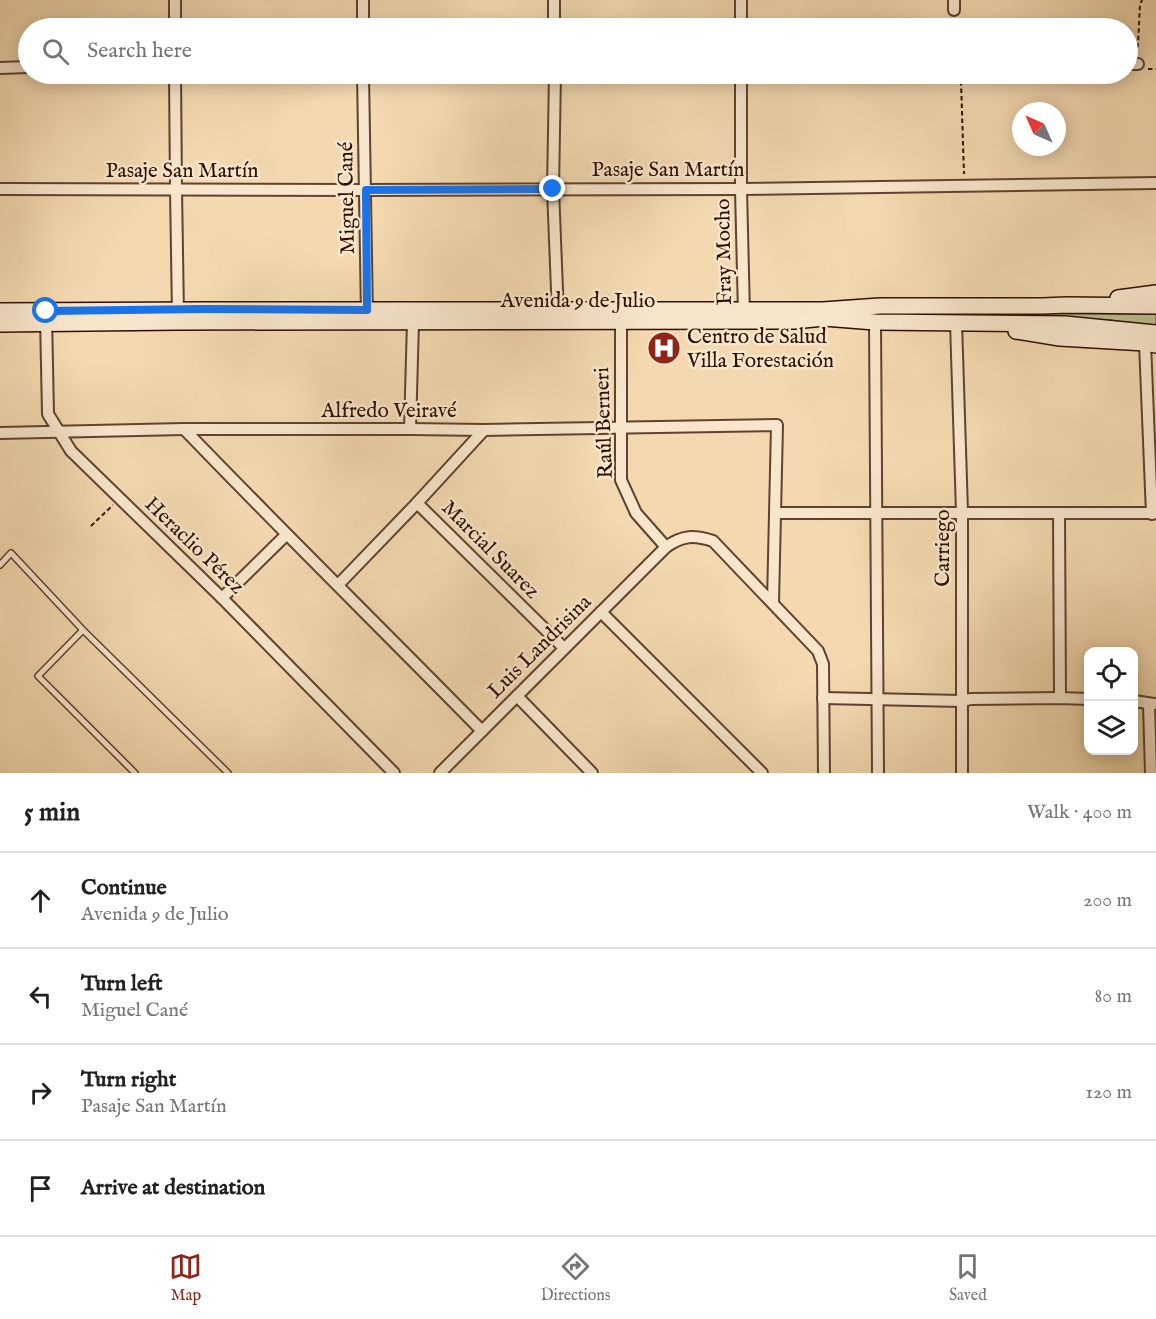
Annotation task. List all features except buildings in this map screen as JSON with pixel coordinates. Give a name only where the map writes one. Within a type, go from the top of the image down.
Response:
[{"type":"main road","points":[[1067,304],[1156,292]]},
{"type":"main road","name":"Avenida 9 de Julio","points":[[367,316],[413,322],[558,315],[621,321],[880,306],[1067,304],[1156,306]]},
{"type":"main road","name":"Avenida 9 de Julio","points":[[0,311],[46,317],[744,315],[794,321],[824,318],[875,322],[1065,324],[1152,340]]},
{"type":"main road","name":"Avenida 9 de Julio","points":[[0,324],[46,317]]},
{"type":"street","points":[[175,0],[175,18]]},
{"type":"street","points":[[363,0],[363,18]]},
{"type":"street","points":[[554,0],[554,18]]},
{"type":"street","points":[[741,0],[741,18]]},
{"type":"street","points":[[0,68],[18,67]]},
{"type":"street","points":[[175,84],[178,316]]},
{"type":"street","name":"Miguel Cané","points":[[363,84],[367,316]]},
{"type":"street","points":[[555,84],[553,189],[558,315]]},
{"type":"street","name":"Fray Mocho","points":[[741,84],[744,315]]},
{"type":"street","name":"Pasaje San Martín","points":[[0,189],[741,189],[1156,183]]},
{"type":"street","name":"Heraclio Pérez","points":[[46,317],[48,414],[71,451],[222,598],[394,773]]},
{"type":"street","name":"Raúl Berneri","points":[[621,321],[621,480],[636,513],[666,547]]},
{"type":"street","points":[[410,429],[413,322]]},
{"type":"street","points":[[875,322],[878,773]]},
{"type":"street","name":"Carriego","points":[[961,322],[962,773]]},
{"type":"street","points":[[773,603],[775,513],[1154,514],[1152,340]]},
{"type":"street","name":"Alfredo Veiravé","points":[[0,433],[184,429],[484,430],[777,425],[775,513]]},
{"type":"street","points":[[184,429],[286,535],[482,731]]},
{"type":"street","points":[[338,585],[484,430]]},
{"type":"street","name":"Marcial Suarez","points":[[417,503],[564,648]]},
{"type":"street","points":[[1059,514],[1060,698]]},
{"type":"street","points":[[222,598],[286,535]]},
{"type":"street","points":[[666,547],[676,539],[696,536],[713,541],[818,651],[823,664],[824,773]]},
{"type":"street","name":"Luis Landrisina","points":[[440,773],[666,547]]},
{"type":"street","points":[[601,612],[762,773]]},
{"type":"street","points":[[517,696],[592,773]]},
{"type":"street","points":[[823,698],[961,701],[971,699],[1084,699]]},
{"type":"street","points":[[1138,702],[1153,704],[1151,773]]},
{"type":"lane","points":[[0,565],[12,554],[84,630],[228,773]]},
{"type":"lane","points":[[84,630],[38,676],[135,773]]},
{"type":"path","points":[[1138,44],[1142,0]]},
{"type":"path","points":[[961,84],[964,186]]},
{"type":"path","points":[[91,526],[120,499]]},
{"type":"green space","points":[[857,313],[1156,314],[1156,326],[1110,320],[867,316]]},
{"type":"place","name":"Centro de Salud Villa Forestación","points":[[664,348]]},
{"type":"route","points":[[46,311],[367,310],[366,190],[553,189]]}]
